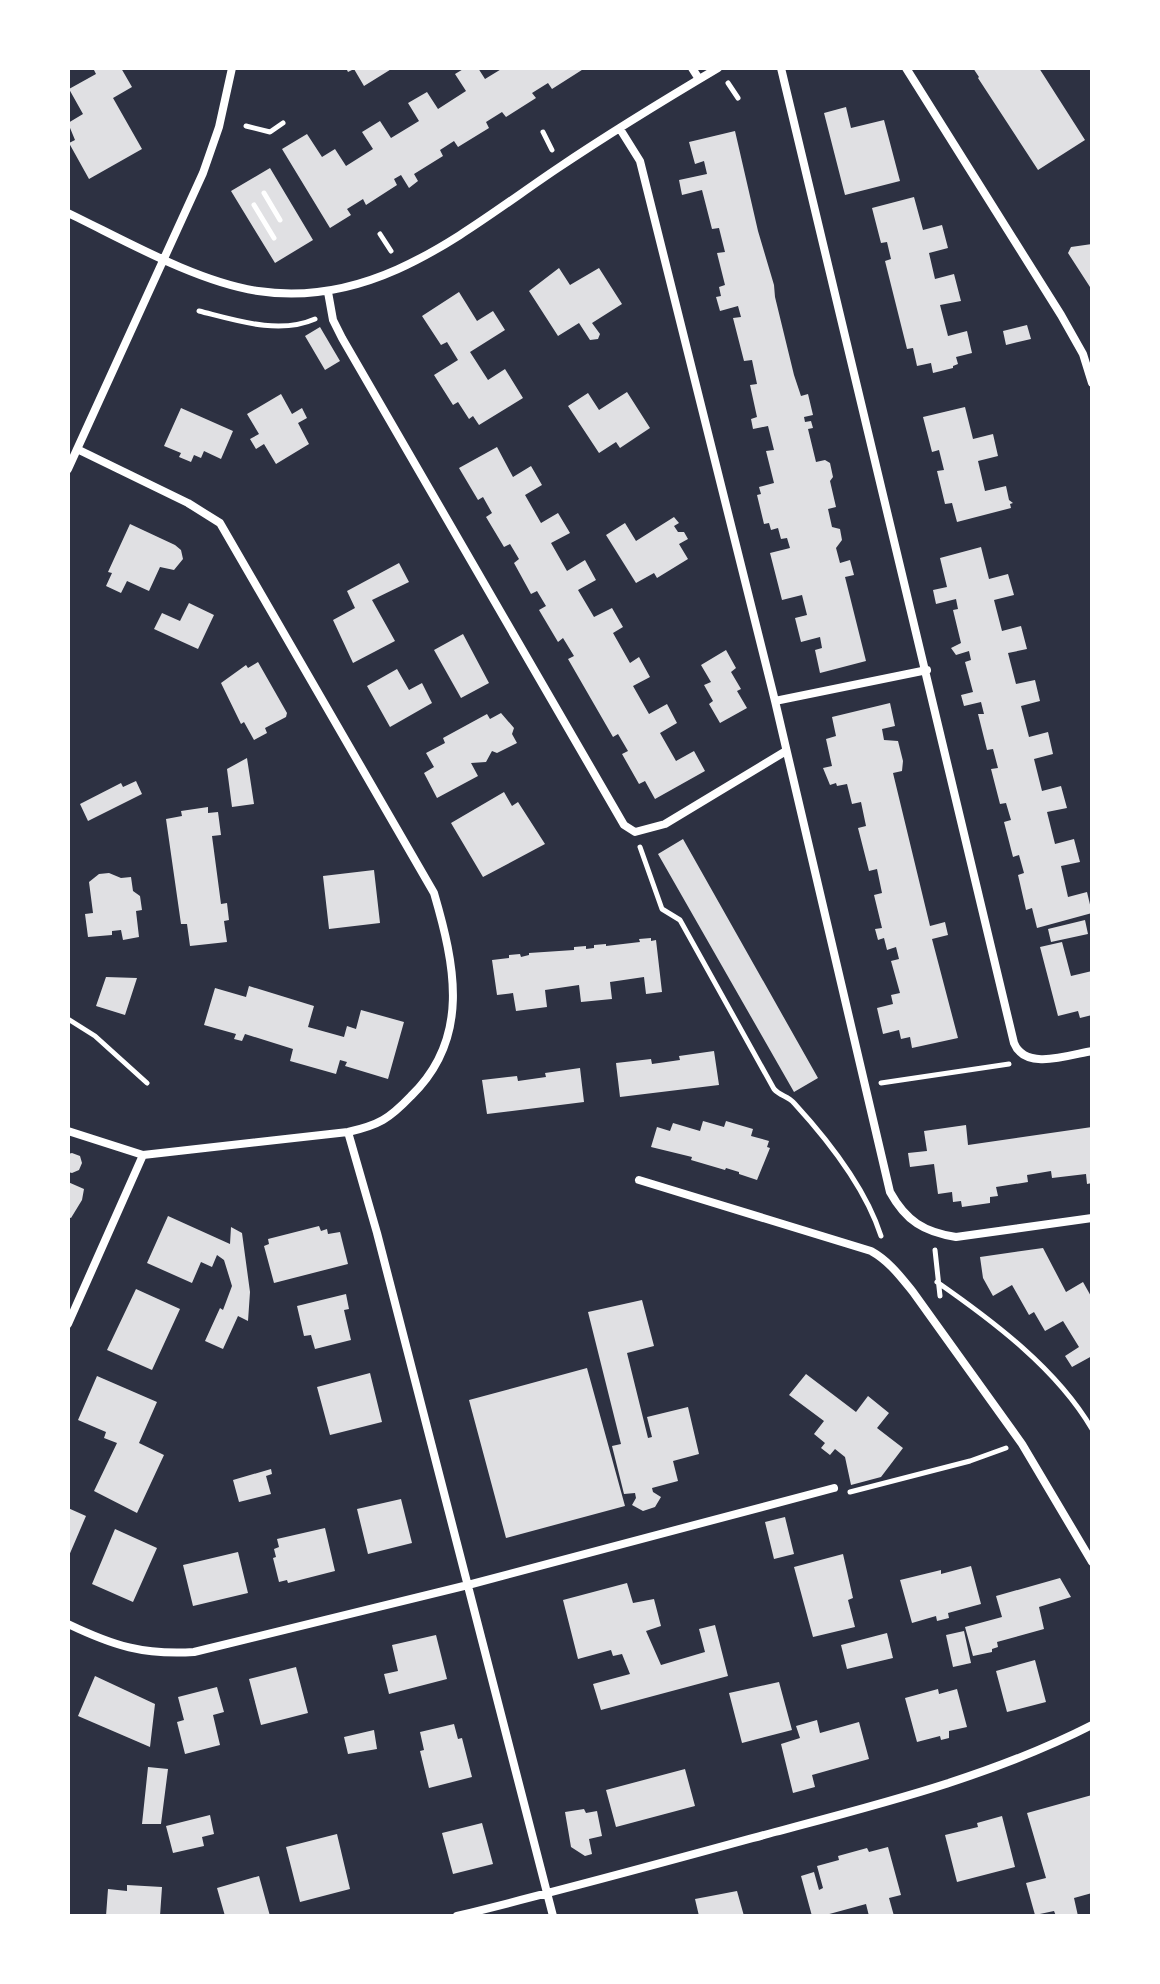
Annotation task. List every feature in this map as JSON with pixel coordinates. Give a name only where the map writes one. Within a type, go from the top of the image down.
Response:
[{"type":"street","points":[[68,469],[212,149],[232,68]]},
{"type":"street","points":[[692,68],[699,79]]},
{"type":"street","points":[[68,213],[211,279],[249,290],[296,294],[328,292],[381,279],[422,258],[718,68]]},
{"type":"street","points":[[781,68],[1014,1043],[1017,1052],[1028,1059],[1092,1051]]},
{"type":"street","points":[[906,68],[1087,353],[1092,383]]},
{"type":"street","points":[[620,129],[640,161],[775,701],[890,1192],[899,1210],[934,1233],[956,1237],[1092,1218]]},
{"type":"street","points":[[328,292],[337,329],[378,403],[624,825],[635,832],[665,824],[786,751]]},
{"type":"street","points":[[68,1131],[143,1155],[348,1132],[377,1125],[423,1085],[448,1044],[452,1001],[448,941],[434,893],[220,523],[188,503],[77,449]]},
{"type":"street","points":[[775,701],[927,670]]},
{"type":"street","points":[[348,1132],[377,1233],[553,1916]]},
{"type":"street","points":[[68,1324],[143,1155]]},
{"type":"street","points":[[639,1180],[856,1246],[881,1257],[913,1292],[1022,1444],[1092,1562]]},
{"type":"street","points":[[68,1624],[129,1650],[194,1652],[468,1585],[834,1488]]},
{"type":"street","points":[[457,1916],[929,1789],[1004,1765],[1092,1725]]},
{"type":"path","points":[[728,83],[738,98]]},
{"type":"path","points":[[246,126],[270,132],[283,123]]},
{"type":"path","points":[[541,157],[553,150],[543,132]]},
{"type":"path","points":[[264,193],[280,220]]},
{"type":"path","points":[[254,205],[274,238]]},
{"type":"path","points":[[380,234],[390,252],[401,246]]},
{"type":"path","points":[[199,311],[278,326],[300,326],[318,318]]},
{"type":"path","points":[[635,832],[662,909],[680,920],[774,1089],[793,1102],[850,1174],[874,1215],[882,1238],[881,1257]]},
{"type":"path","points":[[68,1019],[95,1036],[147,1083]]},
{"type":"path","points":[[864,1086],[1014,1064],[1023,1056]]},
{"type":"path","points":[[934,1233],[945,1337]]},
{"type":"path","points":[[937,1282],[976,1309],[1048,1372],[1092,1429]]},
{"type":"path","points":[[834,1488],[843,1493],[970,1461],[1022,1444]]},
{"type":"building","points":[[93,68],[121,68],[132,87],[113,98],[142,149],[89,179],[69,143],[75,140],[68,123],[83,114],[69,89],[96,74]]},
{"type":"building","points":[[346,68],[393,68],[364,86],[354,69],[348,72]]},
{"type":"building","points":[[465,68],[478,68],[485,79],[503,68],[585,68],[552,89],[548,83],[532,93],[536,98],[506,117],[502,112],[486,122],[489,128],[458,147],[454,141],[440,150],[443,156],[414,174],[418,181],[409,188],[401,175],[394,179],[397,185],[366,205],[363,199],[347,209],[351,215],[330,228],[282,149],[307,134],[322,157],[335,149],[346,166],[373,149],[362,132],[380,121],[391,138],[419,121],[408,103],[427,92],[438,109],[466,91],[455,74]]},
{"type":"building","points":[[973,68],[1039,68],[1085,140],[1038,170]]},
{"type":"building","points":[[846,107],[851,128],[884,120],[900,181],[845,195],[824,113]]},
{"type":"building","points":[[735,131],[794,375],[801,396],[808,394],[813,415],[804,417],[805,422],[811,421],[813,428],[808,429],[816,462],[825,460],[830,463],[833,477],[830,481],[836,507],[828,509],[832,527],[840,529],[842,540],[836,548],[840,563],[850,560],[854,575],[845,577],[866,661],[820,673],[815,650],[822,648],[820,637],[801,642],[795,618],[807,615],[802,595],[782,600],[770,553],[790,548],[787,538],[781,539],[778,528],[771,530],[769,523],[764,524],[757,495],[761,494],[759,487],[774,483],[766,451],[774,450],[768,426],[753,429],[751,419],[757,417],[750,385],[757,384],[752,360],[744,361],[733,318],[741,317],[738,306],[720,311],[716,297],[721,296],[719,287],[725,285],[717,253],[725,252],[719,228],[712,229],[702,190],[682,195],[679,180],[707,174],[704,161],[695,164],[689,142]]},
{"type":"building","points":[[270,168],[313,240],[275,263],[231,191]]},
{"type":"building","points":[[914,197],[923,230],[942,225],[948,248],[929,253],[935,279],[954,274],[961,301],[940,305],[948,336],[967,331],[972,353],[956,357],[958,364],[953,368],[933,373],[931,363],[917,366],[913,348],[907,349],[885,261],[891,259],[887,242],[881,243],[872,208]]},
{"type":"building","points":[[1092,244],[1090,287],[1068,253],[1071,247]]},
{"type":"building","points":[[559,268],[570,285],[599,268],[622,304],[592,323],[600,334],[598,339],[590,340],[579,323],[558,336],[529,291]]},
{"type":"building","points":[[459,292],[477,321],[493,311],[505,330],[470,352],[488,380],[505,369],[523,398],[479,425],[473,416],[469,419],[458,402],[453,405],[434,375],[458,360],[447,342],[441,345],[422,316]]},
{"type":"building","points":[[1027,325],[1031,339],[1006,345],[1003,331]]},
{"type":"building","points":[[320,327],[340,361],[325,370],[305,336]]},
{"type":"building","points":[[627,392],[650,428],[620,448],[616,442],[599,453],[568,406],[588,393],[599,410]]},
{"type":"building","points":[[281,394],[292,414],[302,408],[307,418],[298,423],[309,444],[276,464],[264,444],[256,449],[250,439],[259,434],[247,414]]},
{"type":"building","points":[[965,407],[973,439],[993,434],[998,456],[978,461],[985,491],[1006,486],[1009,500],[1013,503],[1010,504],[1011,508],[957,522],[952,503],[945,504],[937,471],[944,470],[939,450],[932,452],[923,417]]},
{"type":"building","points":[[181,408],[233,431],[221,459],[204,451],[201,458],[194,455],[191,462],[179,457],[181,453],[164,446]]},
{"type":"building","points":[[497,447],[513,477],[531,466],[542,485],[525,495],[541,523],[558,513],[570,533],[551,543],[567,571],[585,560],[596,580],[578,590],[594,617],[612,608],[623,627],[613,633],[630,663],[639,657],[650,677],[633,686],[649,714],[667,704],[677,723],[660,733],[676,761],[694,751],[705,771],[655,799],[645,781],[639,784],[622,754],[628,751],[618,734],[613,737],[568,659],[574,656],[563,638],[558,642],[539,610],[546,606],[537,591],[531,594],[514,563],[519,559],[510,544],[504,547],[486,517],[492,513],[483,497],[478,500],[459,468]]},
{"type":"building","points":[[674,517],[679,523],[674,526],[678,532],[684,532],[688,539],[679,544],[688,559],[657,578],[654,573],[636,583],[606,535],[625,523],[636,541]]},
{"type":"building","points":[[130,524],[181,550],[183,559],[174,570],[160,567],[149,591],[127,581],[121,593],[106,586],[112,573],[108,572]]},
{"type":"building","points":[[981,547],[989,579],[1008,574],[1014,595],[994,600],[1002,631],[1021,626],[1027,649],[1008,653],[1016,684],[1035,680],[1040,701],[1021,706],[1029,737],[1048,732],[1053,754],[1034,759],[1042,791],[1061,786],[1067,808],[1047,812],[1055,844],[1074,839],[1080,862],[1061,866],[1068,897],[1087,892],[1092,913],[1037,928],[1032,908],[1026,910],[1018,875],[1024,873],[1019,855],[1013,857],[1004,822],[1011,820],[1006,803],[1000,804],[991,769],[998,768],[993,749],[987,750],[978,714],[984,714],[981,702],[964,706],[961,695],[973,692],[965,662],[971,660],[969,651],[956,655],[951,648],[961,643],[953,610],[958,609],[956,599],[936,604],[933,590],[947,587],[940,558]]},
{"type":"building","points":[[399,563],[409,582],[372,600],[395,641],[353,663],[333,620],[355,608],[347,591]]},
{"type":"building","points":[[189,603],[214,615],[198,649],[154,629],[162,613],[180,621]]},
{"type":"building","points":[[463,634],[489,683],[461,698],[434,650]]},
{"type":"building","points":[[726,650],[736,668],[731,672],[741,689],[737,691],[747,708],[720,723],[709,704],[713,701],[704,685],[711,682],[701,665]]},
{"type":"building","points":[[258,662],[287,713],[286,717],[265,728],[267,733],[254,740],[244,722],[241,724],[221,683],[246,665],[248,668]]},
{"type":"building","points":[[397,669],[409,690],[422,683],[432,703],[390,727],[367,686]]},
{"type":"building","points":[[890,703],[895,726],[882,729],[884,740],[898,741],[903,761],[902,771],[893,773],[930,926],[945,922],[948,935],[932,939],[958,1038],[912,1048],[910,1037],[901,1039],[899,1030],[883,1034],[877,1008],[893,1004],[891,995],[900,993],[891,961],[899,959],[896,947],[887,950],[884,938],[878,940],[875,929],[882,928],[874,895],[882,893],[877,869],[869,871],[858,828],[866,826],[861,802],[852,804],[847,784],[830,785],[823,768],[832,766],[826,739],[836,736],[832,717]]},
{"type":"building","points":[[501,713],[514,728],[512,734],[517,743],[497,753],[492,751],[486,762],[471,763],[478,776],[437,798],[424,773],[434,767],[426,753],[445,743],[443,738],[487,714],[490,719]]},
{"type":"building","points":[[247,758],[254,804],[232,807],[227,769]]},
{"type":"building","points":[[136,781],[142,794],[88,821],[80,804],[121,783],[123,787]]},
{"type":"building","points":[[504,792],[512,806],[518,802],[545,844],[483,877],[451,823]]},
{"type":"building","points":[[208,807],[208,813],[218,812],[221,835],[212,836],[221,904],[227,903],[229,920],[224,921],[227,942],[190,946],[187,924],[181,924],[166,819],[182,816],[181,811]]},
{"type":"building","points":[[683,839],[818,1078],[794,1092],[658,854]]},
{"type":"building","points":[[374,870],[380,923],[329,929],[323,876]]},
{"type":"building","points":[[109,873],[121,878],[131,877],[133,891],[140,896],[142,910],[136,911],[139,937],[123,940],[121,930],[112,931],[112,935],[88,937],[85,914],[93,913],[89,882],[99,874]]},
{"type":"building","points":[[1085,920],[1088,934],[1051,942],[1048,929]]},
{"type":"building","points":[[651,938],[651,941],[656,940],[662,992],[646,994],[644,977],[610,982],[612,999],[581,1002],[579,985],[545,990],[547,1007],[516,1011],[513,993],[497,995],[492,960],[509,958],[509,955],[520,954],[521,957],[529,953],[574,950],[574,947],[586,946],[586,949],[594,948],[594,945],[640,942],[639,939]]},
{"type":"building","points":[[1062,942],[1071,976],[1092,971],[1092,1015],[1080,1018],[1078,1011],[1058,1016],[1040,947]]},
{"type":"building","points":[[106,977],[137,978],[125,1015],[96,1006]]},
{"type":"building","points":[[249,986],[314,1006],[308,1027],[344,1037],[347,1026],[356,1029],[361,1010],[404,1022],[388,1079],[345,1066],[347,1062],[340,1060],[336,1074],[290,1061],[293,1049],[245,1034],[242,1041],[234,1039],[236,1034],[204,1025],[215,988],[246,997]]},
{"type":"building","points":[[714,1051],[719,1085],[620,1097],[616,1063],[651,1059],[652,1064]]},
{"type":"building","points":[[580,1068],[584,1102],[487,1114],[482,1080],[517,1076],[518,1081]]},
{"type":"building","points":[[703,1121],[724,1127],[726,1121],[753,1129],[751,1136],[769,1141],[767,1147],[770,1148],[757,1180],[726,1168],[691,1160],[692,1157],[651,1147],[657,1127],[670,1131],[673,1123],[700,1131]]},
{"type":"building","points":[[966,1125],[968,1145],[1092,1127],[1092,1183],[1087,1184],[1086,1174],[1052,1178],[1051,1171],[1027,1175],[1028,1182],[996,1187],[998,1196],[990,1197],[990,1203],[962,1207],[961,1201],[953,1202],[952,1192],[938,1194],[934,1164],[910,1167],[908,1153],[927,1151],[924,1131]]},
{"type":"building","points":[[68,1154],[80,1156],[82,1163],[79,1170],[72,1173],[68,1172]]},
{"type":"building","points":[[68,1182],[84,1189],[82,1200],[71,1218],[68,1217]]},
{"type":"building","points":[[168,1216],[230,1244],[231,1227],[242,1233],[250,1292],[248,1321],[238,1316],[223,1349],[205,1341],[220,1308],[223,1310],[232,1286],[224,1260],[217,1255],[212,1267],[201,1262],[192,1283],[147,1263]]},
{"type":"building","points":[[319,1226],[321,1231],[327,1229],[328,1234],[340,1232],[348,1264],[274,1283],[264,1246],[269,1244],[268,1239]]},
{"type":"building","points":[[1043,1248],[1066,1292],[1083,1282],[1092,1298],[1092,1356],[1072,1367],[1065,1356],[1079,1347],[1063,1321],[1045,1331],[1034,1312],[1029,1315],[1012,1285],[993,1296],[983,1278],[980,1257]]},
{"type":"building","points":[[136,1289],[180,1309],[152,1370],[107,1350]]},
{"type":"building","points":[[346,1294],[349,1309],[344,1310],[351,1340],[315,1349],[311,1335],[304,1336],[297,1306]]},
{"type":"building","points":[[642,1300],[654,1346],[627,1353],[648,1438],[652,1437],[647,1417],[688,1407],[699,1454],[673,1461],[678,1481],[652,1488],[661,1497],[655,1507],[643,1511],[632,1505],[635,1493],[624,1494],[612,1446],[621,1444],[588,1312]]},
{"type":"building","points":[[587,1368],[625,1506],[506,1538],[469,1400]]},
{"type":"building","points":[[370,1373],[382,1422],[330,1435],[317,1387]]},
{"type":"building","points":[[806,1374],[856,1412],[868,1396],[889,1413],[877,1428],[903,1448],[881,1477],[851,1485],[845,1457],[835,1449],[830,1455],[821,1448],[825,1443],[814,1434],[824,1421],[789,1395]]},
{"type":"building","points":[[97,1376],[157,1402],[139,1443],[164,1455],[137,1513],[94,1491],[117,1443],[104,1438],[106,1432],[78,1420]]},
{"type":"building","points":[[271,1469],[272,1474],[266,1476],[271,1494],[239,1502],[233,1480]]},
{"type":"building","points":[[401,1499],[412,1543],[368,1554],[357,1509]]},
{"type":"building","points":[[68,1508],[86,1516],[68,1558]]},
{"type":"building","points":[[785,1517],[794,1554],[774,1559],[765,1522]]},
{"type":"building","points":[[325,1528],[335,1571],[288,1583],[287,1580],[279,1582],[273,1558],[276,1557],[274,1549],[279,1547],[277,1539]]},
{"type":"building","points":[[115,1529],[157,1548],[133,1602],[92,1584]]},
{"type":"building","points":[[238,1552],[248,1593],[193,1606],[183,1565]]},
{"type":"building","points":[[843,1554],[853,1598],[848,1600],[855,1627],[813,1637],[794,1567]]},
{"type":"building","points":[[971,1566],[981,1604],[948,1613],[949,1618],[937,1621],[936,1616],[912,1623],[900,1580]]},
{"type":"building","points":[[1060,1578],[1071,1597],[1039,1607],[1044,1629],[997,1642],[998,1647],[992,1652],[973,1656],[965,1627],[1002,1617],[996,1596]]},
{"type":"building","points":[[627,1583],[633,1603],[654,1599],[661,1626],[646,1631],[661,1665],[705,1652],[699,1629],[715,1625],[728,1676],[601,1710],[593,1684],[630,1674],[622,1654],[613,1656],[611,1650],[578,1659],[563,1600]]},
{"type":"building","points":[[964,1631],[971,1663],[953,1667],[946,1635]]},
{"type":"building","points":[[887,1633],[893,1658],[847,1669],[841,1645]]},
{"type":"building","points":[[436,1635],[447,1679],[389,1694],[384,1674],[398,1671],[392,1645]]},
{"type":"building","points":[[1035,1660],[1046,1702],[1007,1712],[996,1671]]},
{"type":"building","points":[[296,1667],[308,1713],[261,1725],[249,1679]]},
{"type":"building","points":[[95,1676],[155,1704],[150,1747],[78,1716]]},
{"type":"building","points":[[779,1682],[792,1730],[742,1743],[729,1693]]},
{"type":"building","points":[[217,1687],[224,1712],[213,1715],[220,1745],[185,1754],[177,1722],[184,1720],[178,1697]]},
{"type":"building","points":[[938,1689],[939,1694],[957,1689],[967,1727],[949,1731],[949,1738],[941,1740],[940,1736],[917,1742],[905,1698]]},
{"type":"building","points":[[817,1720],[820,1733],[859,1722],[869,1759],[812,1775],[815,1787],[793,1793],[781,1744],[800,1738],[796,1726]]},
{"type":"building","points":[[454,1724],[458,1739],[462,1738],[472,1777],[429,1788],[420,1751],[424,1750],[420,1732]]},
{"type":"building","points":[[374,1730],[377,1749],[348,1754],[344,1737]]},
{"type":"building","points":[[148,1767],[168,1769],[161,1824],[142,1824]]},
{"type":"building","points":[[685,1769],[695,1806],[616,1827],[606,1790]]},
{"type":"building","points":[[1092,1795],[1092,1893],[1074,1898],[1078,1916],[1056,1916],[1054,1911],[1035,1915],[1026,1883],[1046,1878],[1027,1813]]},
{"type":"building","points":[[584,1809],[586,1813],[597,1811],[602,1836],[589,1839],[592,1854],[585,1856],[571,1847],[565,1812]]},
{"type":"building","points":[[210,1815],[214,1834],[202,1837],[204,1846],[173,1853],[166,1826]]},
{"type":"building","points":[[1002,1816],[1015,1867],[957,1882],[945,1835],[978,1827],[977,1823]]},
{"type":"building","points":[[482,1823],[493,1864],[453,1874],[442,1833]]},
{"type":"building","points":[[337,1834],[350,1889],[300,1902],[286,1847]]},
{"type":"building","points":[[888,1847],[901,1895],[889,1898],[894,1916],[869,1916],[866,1904],[812,1916],[801,1876],[814,1872],[819,1890],[823,1888],[817,1866],[867,1848],[869,1852]]},
{"type":"building","points":[[259,1876],[270,1916],[225,1916],[217,1888]]},
{"type":"building","points":[[127,1885],[162,1887],[160,1916],[106,1916],[108,1889],[127,1891]]},
{"type":"building","points":[[737,1891],[744,1916],[699,1916],[695,1899]]}]
